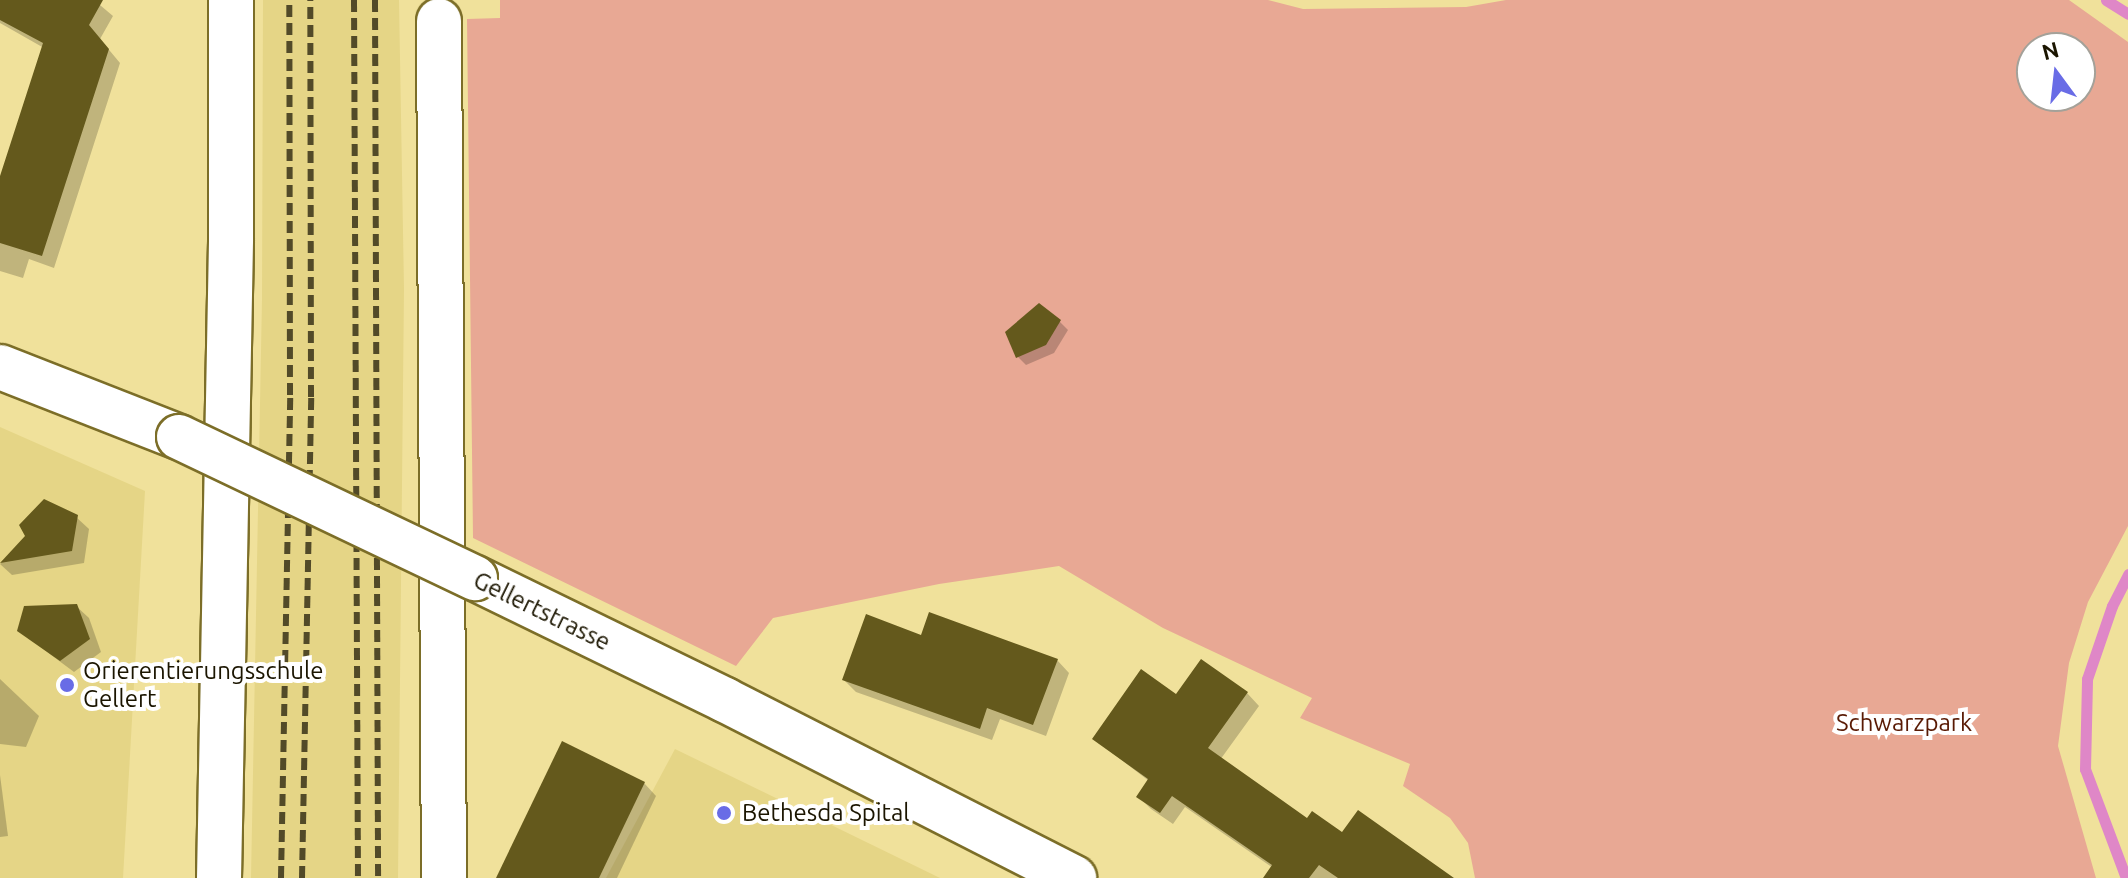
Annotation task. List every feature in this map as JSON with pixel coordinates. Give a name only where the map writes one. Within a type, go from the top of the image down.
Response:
[{"type":"main road","points":[[219,878],[231,239],[231,0]]},
{"type":"main road","points":[[439,21],[444,878]]},
{"type":"main road","name":"Gellertstrasse","points":[[0,367],[179,437],[725,700],[1074,878]]},
{"type":"shaded area","points":[[263,0],[399,0],[404,289],[398,878],[251,878],[262,299]]},
{"type":"shaded area","name":"Orierentierungsschule Gellert","points":[[0,427],[145,491],[123,878],[0,878]]},
{"type":"shaded area","name":"Bethesda Spital","points":[[675,749],[940,878],[606,878]]},
{"type":"green space","name":"Schwarzpark","points":[[500,0],[1268,0],[1303,9],[1466,7],[1506,0],[2069,0],[2128,42],[2128,526],[2088,602],[2069,663],[2058,746],[2096,878],[1475,878],[1468,843],[1450,818],[1403,786],[1410,764],[1300,718],[1312,698],[1163,628],[1059,566],[939,584],[773,618],[736,666],[473,538],[467,19],[500,18]]},
{"type":"building","points":[[0,0],[103,0],[89,25],[109,49],[42,256],[0,243],[0,176],[43,43],[0,20]]},
{"type":"building","points":[[1039,303],[1061,320],[1046,345],[1016,358],[1005,332]]},
{"type":"building","points":[[44,499],[78,515],[72,551],[0,563],[25,536],[19,525]]},
{"type":"building","points":[[77,604],[90,639],[60,661],[17,631],[24,606]]},
{"type":"building","points":[[929,612],[1058,659],[1033,725],[987,708],[980,729],[842,680],[866,614],[921,635]]},
{"type":"building","points":[[1201,659],[1248,692],[1208,748],[1307,818],[1312,811],[1342,832],[1358,810],[1454,878],[1338,878],[1319,865],[1309,878],[1263,878],[1272,865],[1172,796],[1160,813],[1136,797],[1148,779],[1092,739],[1141,669],[1176,694]]},
{"type":"building","points":[[562,741],[645,782],[599,878],[496,878]]},
{"type":"waterway","points":[[2106,0],[2128,14]]},
{"type":"waterway","points":[[2126,878],[2085,769],[2087,679],[2112,606],[2128,574]]},
{"type":"railway","points":[[281,878],[290,395],[289,0]]},
{"type":"railway","points":[[302,878],[311,397],[310,0]]},
{"type":"railway","points":[[354,0],[358,878]]},
{"type":"railway","points":[[375,0],[378,878]]},
{"type":"place","name":"Orierentierungsschule Gellert","points":[[67,685]]},
{"type":"place","name":"Bethesda Spital","points":[[724,813]]}]
